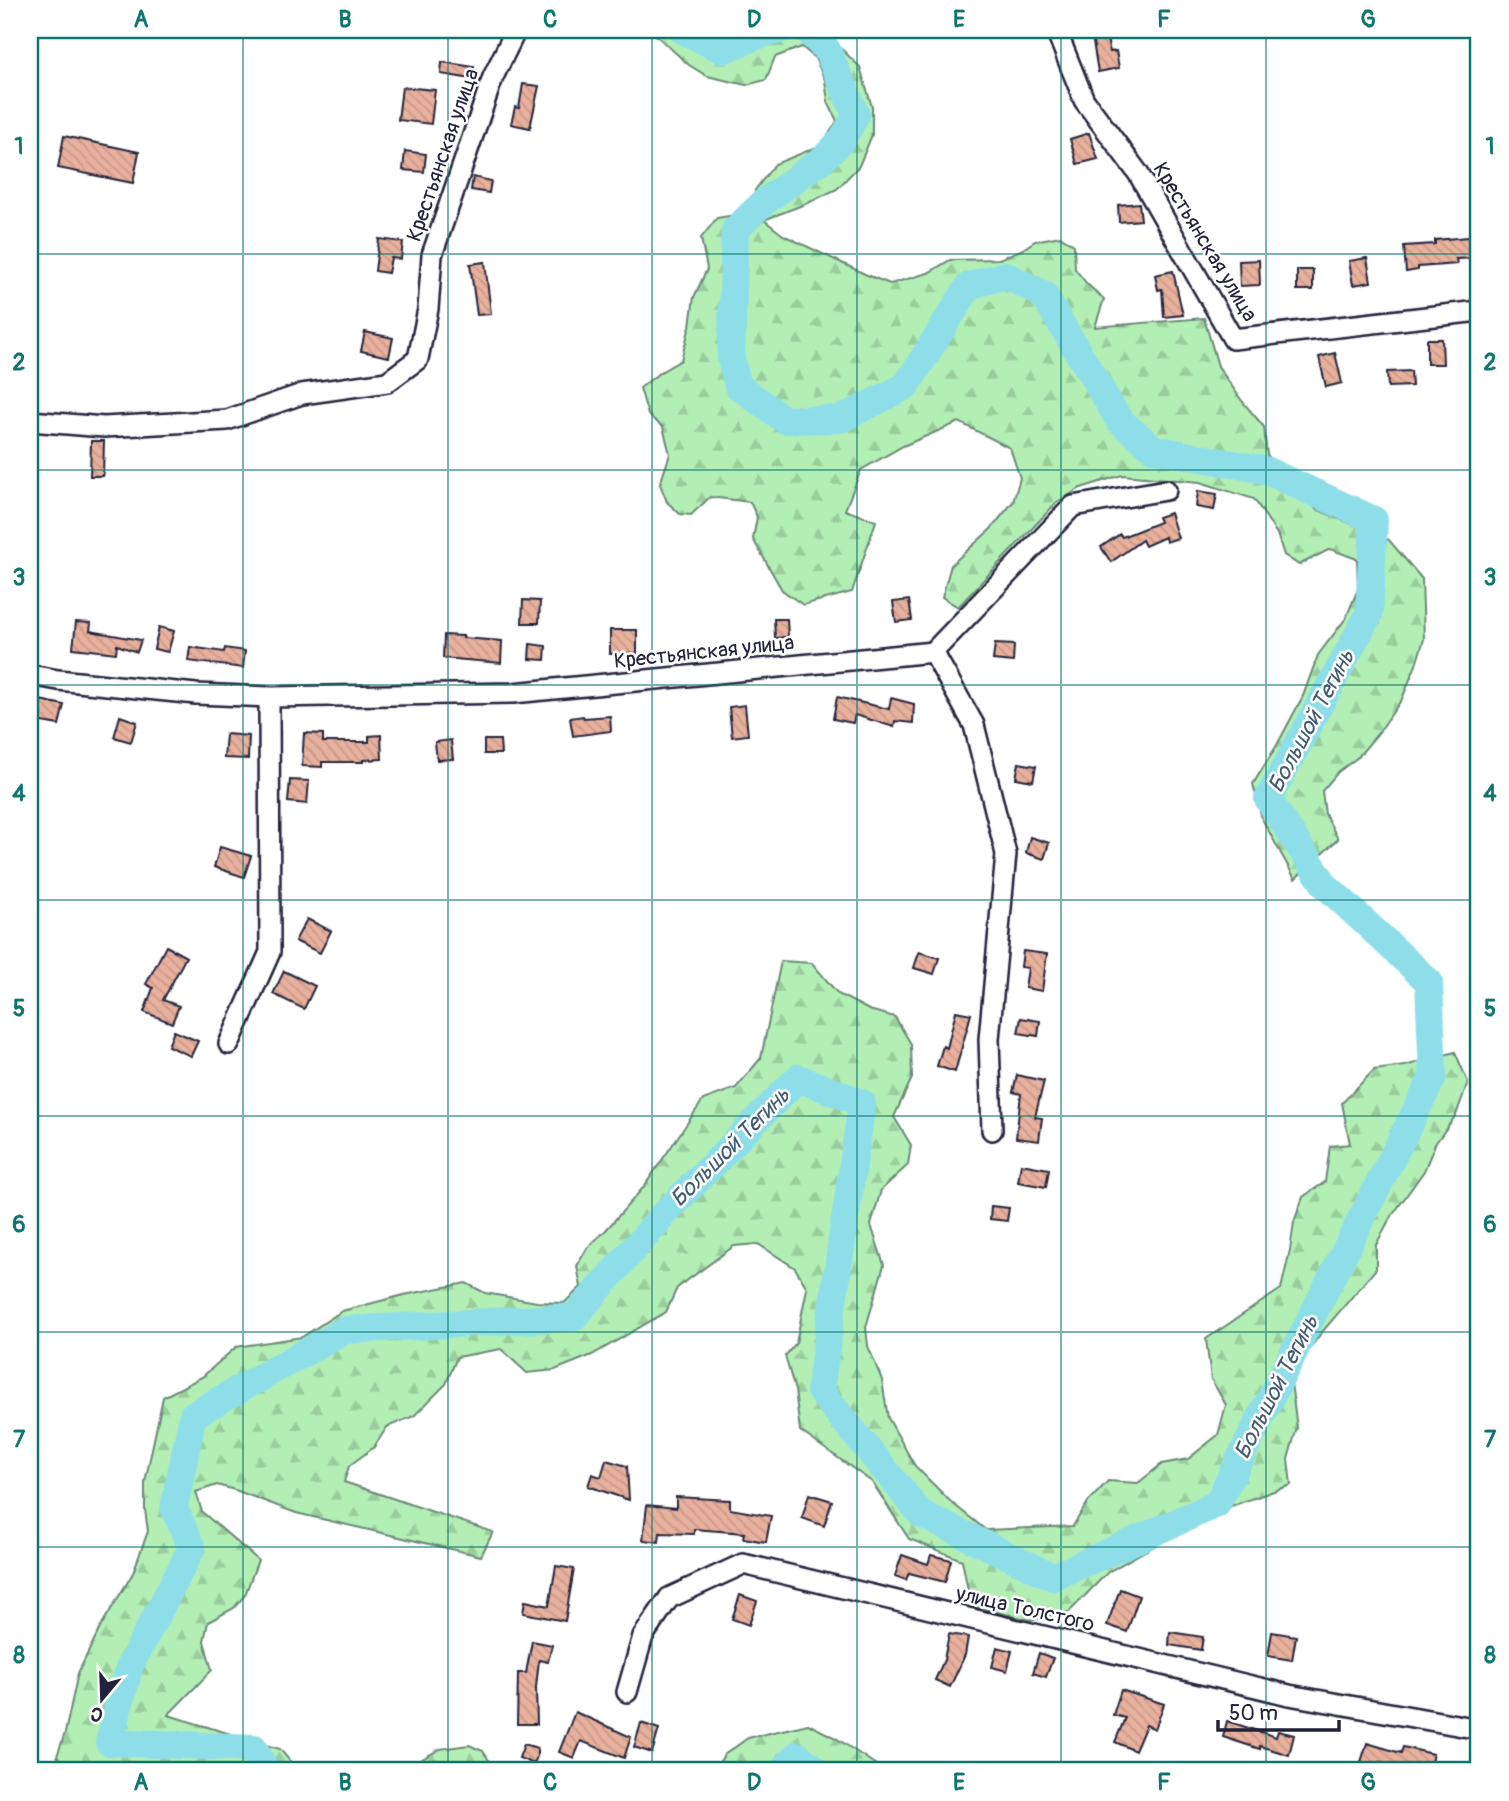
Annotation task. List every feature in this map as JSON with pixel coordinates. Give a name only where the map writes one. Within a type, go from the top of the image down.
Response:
[{"type":"street","name":"Крестьянская улица","points":[[30,421],[104,427],[227,421],[302,394],[387,382],[418,359],[428,309],[432,255],[494,77],[516,30]]},
{"type":"street","name":"Крестьянская улица","points":[[1056,30],[1084,100],[1138,173],[1233,339],[1479,311]]},
{"type":"street","points":[[992,1130],[989,1039],[1006,854],[974,725],[933,652],[1073,506],[1166,490]]},
{"type":"street","name":"Крестьянская улица","points":[[30,675],[197,694],[269,697],[513,693],[933,652]]},
{"type":"street","points":[[229,1044],[270,952],[269,697]]},
{"type":"street","name":"улица Толстого","points":[[627,1692],[643,1636],[669,1598],[743,1564],[1289,1695],[1479,1729]]},
{"type":"green space","points":[[650,30],[822,30],[860,67],[872,107],[872,135],[859,166],[837,189],[764,220],[783,235],[890,284],[928,273],[950,260],[999,259],[1035,241],[1060,236],[1074,245],[1075,269],[1104,299],[1095,327],[1204,318],[1218,366],[1264,427],[1267,455],[1316,509],[1389,540],[1422,579],[1424,639],[1402,699],[1358,757],[1338,772],[1322,791],[1325,814],[1338,839],[1295,879],[1262,819],[1253,784],[1303,696],[1318,655],[1346,618],[1358,589],[1357,559],[1330,549],[1299,565],[1284,555],[1277,534],[1254,499],[1200,482],[1122,475],[1081,488],[1057,502],[958,607],[942,597],[951,565],[991,529],[1013,502],[1020,478],[1010,448],[959,422],[903,446],[861,470],[845,510],[876,521],[852,592],[803,605],[782,590],[753,539],[757,517],[750,502],[710,497],[691,515],[680,514],[667,502],[660,484],[670,454],[663,427],[648,415],[640,388],[681,360],[694,297],[707,269],[701,238],[717,218],[754,212],[755,190],[775,164],[822,145],[837,121],[828,102],[825,80],[815,58],[802,47],[775,57],[766,80],[746,85],[707,76],[689,65]]},
{"type":"green space","points":[[781,961],[812,963],[838,994],[869,1010],[895,1017],[911,1044],[912,1078],[894,1117],[911,1145],[908,1165],[881,1190],[871,1225],[884,1265],[866,1327],[868,1346],[882,1380],[888,1418],[915,1466],[952,1503],[986,1530],[1073,1526],[1088,1502],[1108,1481],[1138,1483],[1162,1464],[1188,1459],[1218,1435],[1226,1405],[1211,1379],[1206,1339],[1281,1289],[1294,1222],[1303,1197],[1325,1182],[1330,1146],[1350,1144],[1342,1103],[1374,1070],[1405,1066],[1455,1052],[1468,1082],[1456,1115],[1435,1144],[1424,1171],[1389,1220],[1376,1245],[1376,1269],[1322,1332],[1290,1375],[1297,1428],[1288,1459],[1291,1485],[1231,1506],[1108,1572],[1069,1612],[1030,1620],[971,1606],[962,1560],[909,1539],[872,1482],[800,1431],[795,1390],[785,1356],[796,1343],[807,1288],[795,1268],[758,1244],[734,1246],[677,1288],[666,1312],[592,1355],[555,1370],[527,1373],[501,1349],[457,1357],[446,1384],[414,1416],[387,1427],[374,1447],[349,1466],[344,1482],[493,1532],[481,1556],[296,1513],[217,1485],[196,1492],[202,1512],[258,1560],[245,1595],[234,1608],[208,1622],[204,1641],[212,1670],[168,1715],[280,1749],[298,1771],[71,1771],[57,1756],[65,1733],[78,1673],[101,1626],[133,1573],[148,1531],[145,1482],[163,1397],[202,1377],[236,1347],[302,1337],[342,1311],[404,1295],[466,1283],[485,1293],[537,1302],[564,1303],[581,1287],[577,1266],[587,1248],[643,1188],[703,1100],[736,1088],[761,1058]]},
{"type":"green space","points":[[808,1724],[836,1738],[885,1771],[714,1771],[724,1755],[748,1738]]},
{"type":"green space","points":[[469,1745],[483,1751],[490,1762],[484,1771],[411,1771],[410,1766],[440,1749]]},
{"type":"building","points":[[1091,30],[1105,30],[1110,52],[1116,51],[1119,68],[1098,72]]},
{"type":"building","points":[[442,62],[474,67],[472,79],[441,74]]},
{"type":"building","points":[[523,84],[539,86],[530,128],[511,124],[515,107],[519,108]]},
{"type":"building","points":[[402,87],[435,90],[431,124],[398,120]]},
{"type":"building","points":[[1089,133],[1098,159],[1077,164],[1070,139]]},
{"type":"building","points":[[64,136],[139,152],[133,183],[58,168]]},
{"type":"building","points":[[405,151],[426,154],[424,172],[403,170]]},
{"type":"building","points":[[473,177],[491,181],[489,193],[471,190]]},
{"type":"building","points":[[1139,203],[1141,220],[1119,222],[1118,205]]},
{"type":"building","points":[[1479,236],[1479,258],[1456,259],[1457,264],[1418,267],[1418,270],[1406,272],[1404,246],[1435,244],[1435,240]]},
{"type":"building","points":[[379,239],[403,242],[401,259],[391,258],[388,273],[375,271]]},
{"type":"building","points":[[1367,258],[1371,282],[1353,285],[1349,261]]},
{"type":"building","points":[[1259,260],[1260,285],[1240,286],[1239,261]]},
{"type":"building","points":[[485,262],[491,314],[477,315],[470,264]]},
{"type":"building","points":[[1297,270],[1313,270],[1313,290],[1297,290]]},
{"type":"building","points":[[1173,271],[1183,315],[1164,317],[1162,289],[1158,290],[1155,275]]},
{"type":"building","points":[[365,332],[393,338],[389,357],[361,351]]},
{"type":"building","points":[[1427,339],[1442,339],[1443,364],[1427,364]]},
{"type":"building","points":[[1335,353],[1342,383],[1326,387],[1319,357]]},
{"type":"building","points":[[1411,371],[1412,386],[1388,387],[1387,372]]},
{"type":"building","points":[[91,441],[104,441],[103,476],[90,476]]},
{"type":"building","points":[[1198,491],[1217,494],[1214,510],[1196,507]]},
{"type":"building","points":[[1170,513],[1178,538],[1166,542],[1165,537],[1145,546],[1142,540],[1111,562],[1101,547],[1120,534],[1122,537],[1160,522],[1158,517]]},
{"type":"building","points":[[523,600],[540,601],[539,623],[522,623]]},
{"type":"building","points":[[909,600],[912,620],[896,622],[893,602]]},
{"type":"building","points":[[774,619],[787,619],[788,637],[775,638]]},
{"type":"building","points":[[76,622],[91,623],[90,631],[141,640],[137,652],[117,645],[116,653],[73,648]]},
{"type":"building","points":[[159,627],[174,631],[168,652],[154,649]]},
{"type":"building","points":[[610,630],[637,630],[637,653],[610,654]]},
{"type":"building","points":[[444,635],[502,641],[501,663],[443,658]]},
{"type":"building","points":[[530,644],[546,646],[545,660],[529,659]]},
{"type":"building","points":[[995,644],[1014,645],[1013,662],[993,660]]},
{"type":"building","points":[[190,647],[224,652],[225,648],[245,651],[243,668],[188,661]]},
{"type":"building","points":[[837,697],[889,709],[891,698],[914,704],[913,723],[895,721],[894,727],[855,715],[853,723],[833,719]]},
{"type":"building","points":[[30,698],[64,705],[59,725],[30,720]]},
{"type":"building","points":[[745,705],[748,735],[732,737],[729,707]]},
{"type":"building","points":[[120,716],[137,722],[131,742],[114,737]]},
{"type":"building","points":[[610,716],[611,731],[573,736],[570,718]]},
{"type":"building","points":[[304,733],[323,734],[323,742],[369,742],[369,736],[381,735],[382,759],[322,762],[322,767],[302,766]]},
{"type":"building","points":[[226,734],[249,736],[248,759],[224,758]]},
{"type":"building","points":[[451,740],[453,759],[437,760],[435,742]]},
{"type":"building","points":[[484,740],[500,740],[501,754],[484,754]]},
{"type":"building","points":[[1019,763],[1036,766],[1033,781],[1016,778]]},
{"type":"building","points":[[290,780],[309,781],[307,804],[288,802]]},
{"type":"building","points":[[1030,837],[1049,843],[1044,859],[1026,853]]},
{"type":"building","points":[[220,847],[251,856],[244,877],[214,867]]},
{"type":"building","points":[[307,919],[331,931],[320,953],[295,941]]},
{"type":"building","points":[[166,946],[186,957],[163,1000],[179,1006],[172,1023],[144,1012],[153,988],[146,984]]},
{"type":"building","points":[[1023,951],[1047,954],[1042,991],[1025,988],[1028,968],[1021,967]]},
{"type":"building","points":[[919,952],[939,958],[934,974],[914,968]]},
{"type":"building","points":[[284,971],[315,986],[304,1009],[273,994]]},
{"type":"building","points":[[956,1011],[971,1014],[955,1072],[937,1066],[943,1046],[947,1048]]},
{"type":"building","points":[[1021,1018],[1040,1021],[1038,1036],[1018,1033]]},
{"type":"building","points":[[174,1031],[198,1041],[191,1056],[168,1046]]},
{"type":"building","points":[[1017,1075],[1044,1081],[1035,1117],[1042,1118],[1039,1141],[1016,1138],[1021,1094],[1013,1092]]},
{"type":"building","points":[[1021,1164],[1049,1169],[1046,1187],[1018,1182]]},
{"type":"building","points":[[991,1206],[1009,1208],[1007,1221],[990,1219]]},
{"type":"building","points":[[606,1460],[627,1466],[629,1500],[588,1486],[592,1474],[601,1477]]},
{"type":"building","points":[[809,1494],[832,1501],[824,1526],[802,1518]]},
{"type":"building","points":[[676,1497],[730,1500],[730,1509],[771,1516],[766,1542],[743,1538],[744,1533],[694,1529],[694,1534],[660,1533],[659,1542],[643,1540],[647,1505],[676,1508]]},
{"type":"building","points":[[902,1555],[928,1564],[931,1555],[951,1560],[945,1582],[909,1573],[906,1580],[895,1576]]},
{"type":"building","points":[[556,1566],[574,1569],[565,1621],[523,1613],[525,1601],[549,1606]]},
{"type":"building","points":[[1120,1589],[1139,1596],[1127,1632],[1107,1625]]},
{"type":"building","points":[[740,1595],[757,1601],[749,1625],[732,1619]]},
{"type":"building","points":[[1170,1632],[1203,1637],[1201,1650],[1169,1645]]},
{"type":"building","points":[[1272,1632],[1296,1636],[1292,1660],[1268,1656]]},
{"type":"building","points":[[949,1634],[968,1637],[965,1655],[950,1687],[935,1680],[944,1660]]},
{"type":"building","points":[[532,1641],[552,1645],[548,1662],[539,1660],[536,1687],[537,1724],[517,1724],[518,1673],[526,1673]]},
{"type":"building","points":[[997,1647],[1012,1651],[1007,1671],[992,1667]]},
{"type":"building","points":[[1039,1653],[1053,1658],[1046,1677],[1033,1673]]},
{"type":"building","points":[[1121,1690],[1164,1704],[1155,1729],[1146,1725],[1135,1751],[1115,1742],[1125,1718],[1113,1715]]},
{"type":"building","points":[[575,1712],[631,1737],[624,1758],[581,1741],[574,1758],[559,1752]]},
{"type":"building","points":[[1227,1721],[1276,1737],[1278,1731],[1294,1735],[1289,1755],[1223,1737]]},
{"type":"building","points":[[641,1723],[659,1729],[652,1753],[634,1747]]},
{"type":"building","points":[[1367,1743],[1401,1753],[1403,1747],[1433,1754],[1429,1771],[1417,1771],[1379,1762],[1378,1767],[1361,1762]]},
{"type":"building","points":[[524,1744],[537,1748],[534,1764],[519,1758]]},
{"type":"waterway","name":"Большой Тегинь","points":[[682,30],[723,50],[779,30]]},
{"type":"waterway","name":"Большой Тегинь","points":[[266,1771],[254,1748],[109,1742],[130,1665],[192,1548],[174,1508],[193,1415],[345,1330],[574,1317],[667,1211],[798,1078],[862,1103],[820,1391],[921,1514],[1053,1577],[1217,1504],[1433,1077],[1429,982],[1325,885],[1268,799],[1369,614],[1374,520],[1265,470],[1154,449],[1119,420],[1043,294],[1005,275],[969,286],[906,386],[841,419],[785,420],[738,386],[731,359],[735,230],[764,202],[824,158],[842,140],[856,115],[827,50],[807,30]]},
{"type":"waterway","name":"Большой Тегинь","points":[[782,1771],[797,1755],[817,1771]]}]
